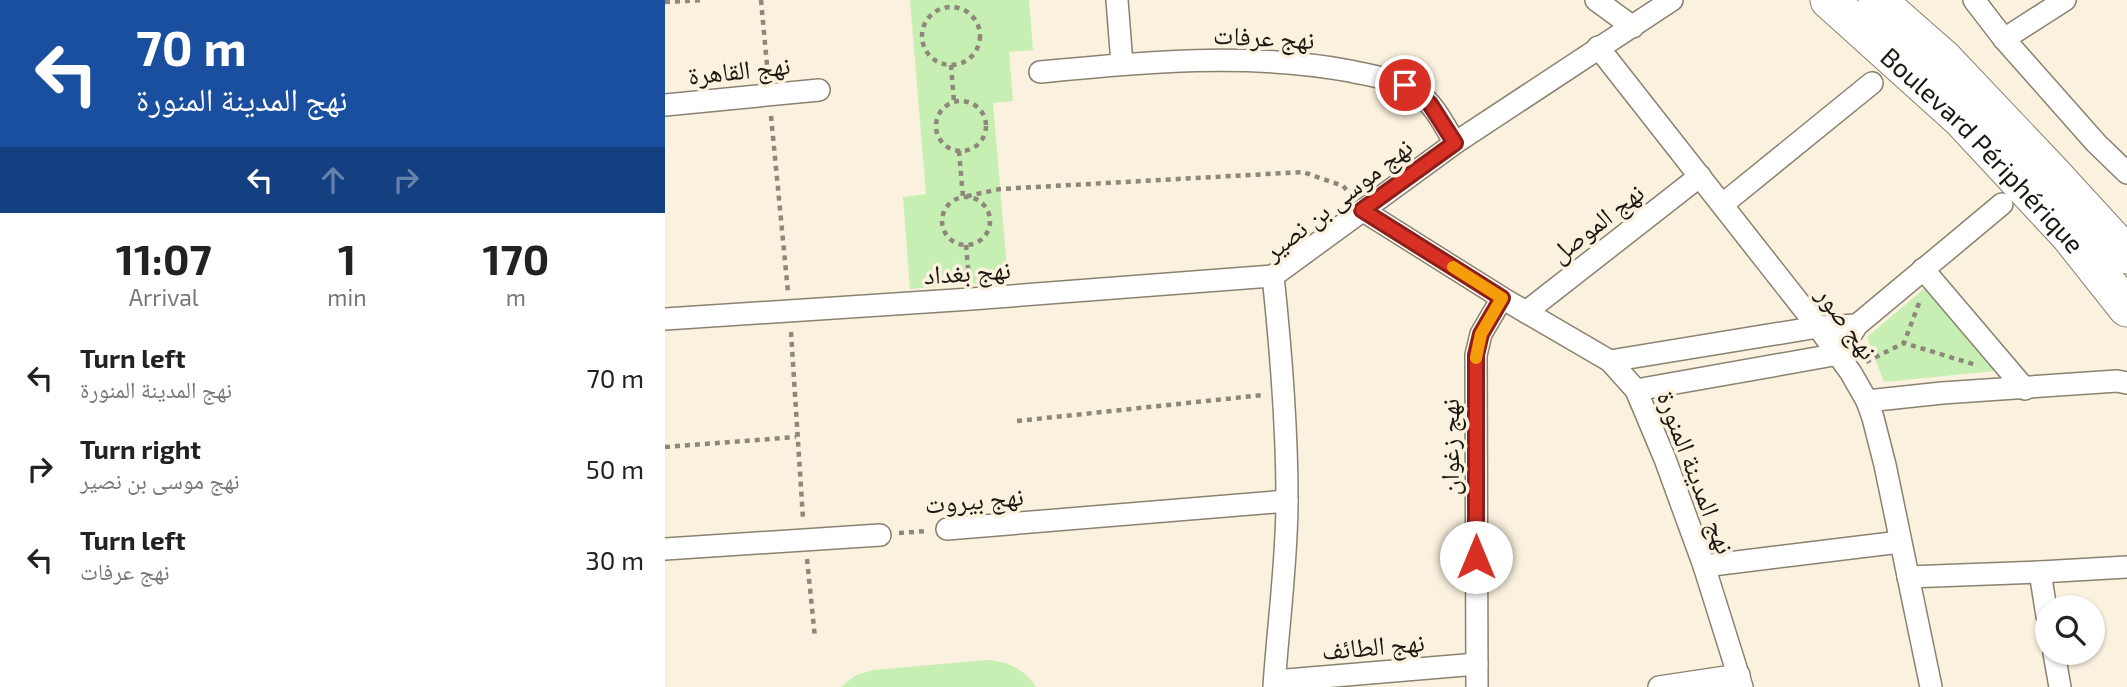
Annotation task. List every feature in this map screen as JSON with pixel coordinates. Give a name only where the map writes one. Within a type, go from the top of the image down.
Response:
[{"type":"highway","name":"Boulevard Périphérique","points":[[1829,0],[1961,119],[2069,235],[2127,308]]},
{"type":"highway","name":"Boulevard Périphérique","points":[[1877,0],[1944,59],[2127,255]]},
{"type":"street","points":[[1117,0],[1122,64]]},
{"type":"street","points":[[1596,0],[1633,27]]},
{"type":"street","points":[[1973,0],[2004,40],[2096,143],[2127,173]]},
{"type":"street","points":[[2004,40],[2064,0]]},
{"type":"street","name":"نهج موسى بن نصير","points":[[1274,684],[1285,570],[1287,501],[1285,393],[1273,276],[1455,143],[1670,2]]},
{"type":"street","name":"نهج صور","points":[[1598,47],[1839,354],[1867,401],[1885,465],[1931,687]]},
{"type":"street","name":"نهج عرفات","points":[[1040,72],[1122,64],[1249,61],[1326,67],[1405,85],[1423,96],[1455,143]]},
{"type":"street","points":[[1723,204],[1872,83]]},
{"type":"street","name":"نهج القاهرة","points":[[665,104],[819,90]]},
{"type":"street","name":"نهج الموصل","points":[[1526,312],[1700,176]]},
{"type":"street","points":[[1636,390],[1839,354],[1857,325],[2003,204]]},
{"type":"street","name":"نهج المدينة المنورة","points":[[1362,210],[1502,298],[1610,361],[1636,390],[1704,566],[1741,681]]},
{"type":"street","points":[[1923,269],[2025,389]]},
{"type":"street","name":"نهج بغداد","points":[[665,319],[1273,276]]},
{"type":"street","name":"نهج زغوان","points":[[1477,687],[1476,355],[1481,334],[1502,298]]},
{"type":"street","points":[[1610,361],[1818,327],[1857,325]]},
{"type":"street","points":[[1867,401],[1942,393],[2117,381],[2127,383]]},
{"type":"street","name":"نهج بيروت","points":[[947,529],[1287,501]]},
{"type":"street","points":[[665,549],[880,535]]},
{"type":"street","points":[[1704,566],[1900,542]]},
{"type":"street","points":[[1908,577],[2127,566]]},
{"type":"street","points":[[2040,572],[2044,595]]},
{"type":"street","name":"نهج الطائف","points":[[1274,684],[1476,664]]},
{"type":"street","points":[[2056,665],[2060,687]]},
{"type":"street","points":[[1659,687],[1741,681]]},
{"type":"path","points":[[665,2],[704,0]]},
{"type":"path","points":[[947,3],[964,10],[972,17],[977,23],[980,36],[979,44],[970,58],[951,65],[936,61],[930,56],[921,39],[925,22],[947,3]]},
{"type":"path","points":[[951,65],[954,102]]},
{"type":"path","points":[[954,102],[971,103],[982,114],[986,127],[985,136],[977,146],[959,151],[945,145],[937,133],[938,117],[942,110],[954,102]]},
{"type":"path","points":[[959,151],[963,197]]},
{"type":"path","points":[[963,197],[975,199],[982,204],[989,216],[987,232],[981,239],[966,245],[952,241],[947,235],[942,219],[950,203],[963,197],[1000,190],[1303,172],[1343,186],[1362,210]]},
{"type":"path","points":[[966,245],[971,299]]},
{"type":"path","points":[[1904,343],[1925,288],[1923,269]]},
{"type":"path","points":[[1851,373],[1874,356],[1904,343],[1982,367]]},
{"type":"path","points":[[1017,421],[1285,393]]},
{"type":"path","points":[[665,447],[796,437]]},
{"type":"path","name":"نهج بيروت","points":[[880,535],[947,529]]},
{"type":"green space","points":[[910,0],[1029,0],[1033,50],[1009,52],[1013,101],[993,103],[1008,281],[910,289],[903,197],[926,194]]},
{"type":"green space","points":[[1925,288],[1995,371],[1884,382],[1867,337]]},
{"type":"green space","points":[[987,660],[1015,667],[1036,687],[841,687],[856,675],[874,670]]},
{"type":"slow traffic","points":[[1453,267],[1502,298],[1485,324],[1477,344],[1476,358]]},
{"type":"route","points":[[1405,85],[1423,96],[1430,104],[1455,143],[1362,210],[1502,298],[1485,324],[1477,344],[1476,557]]}]
